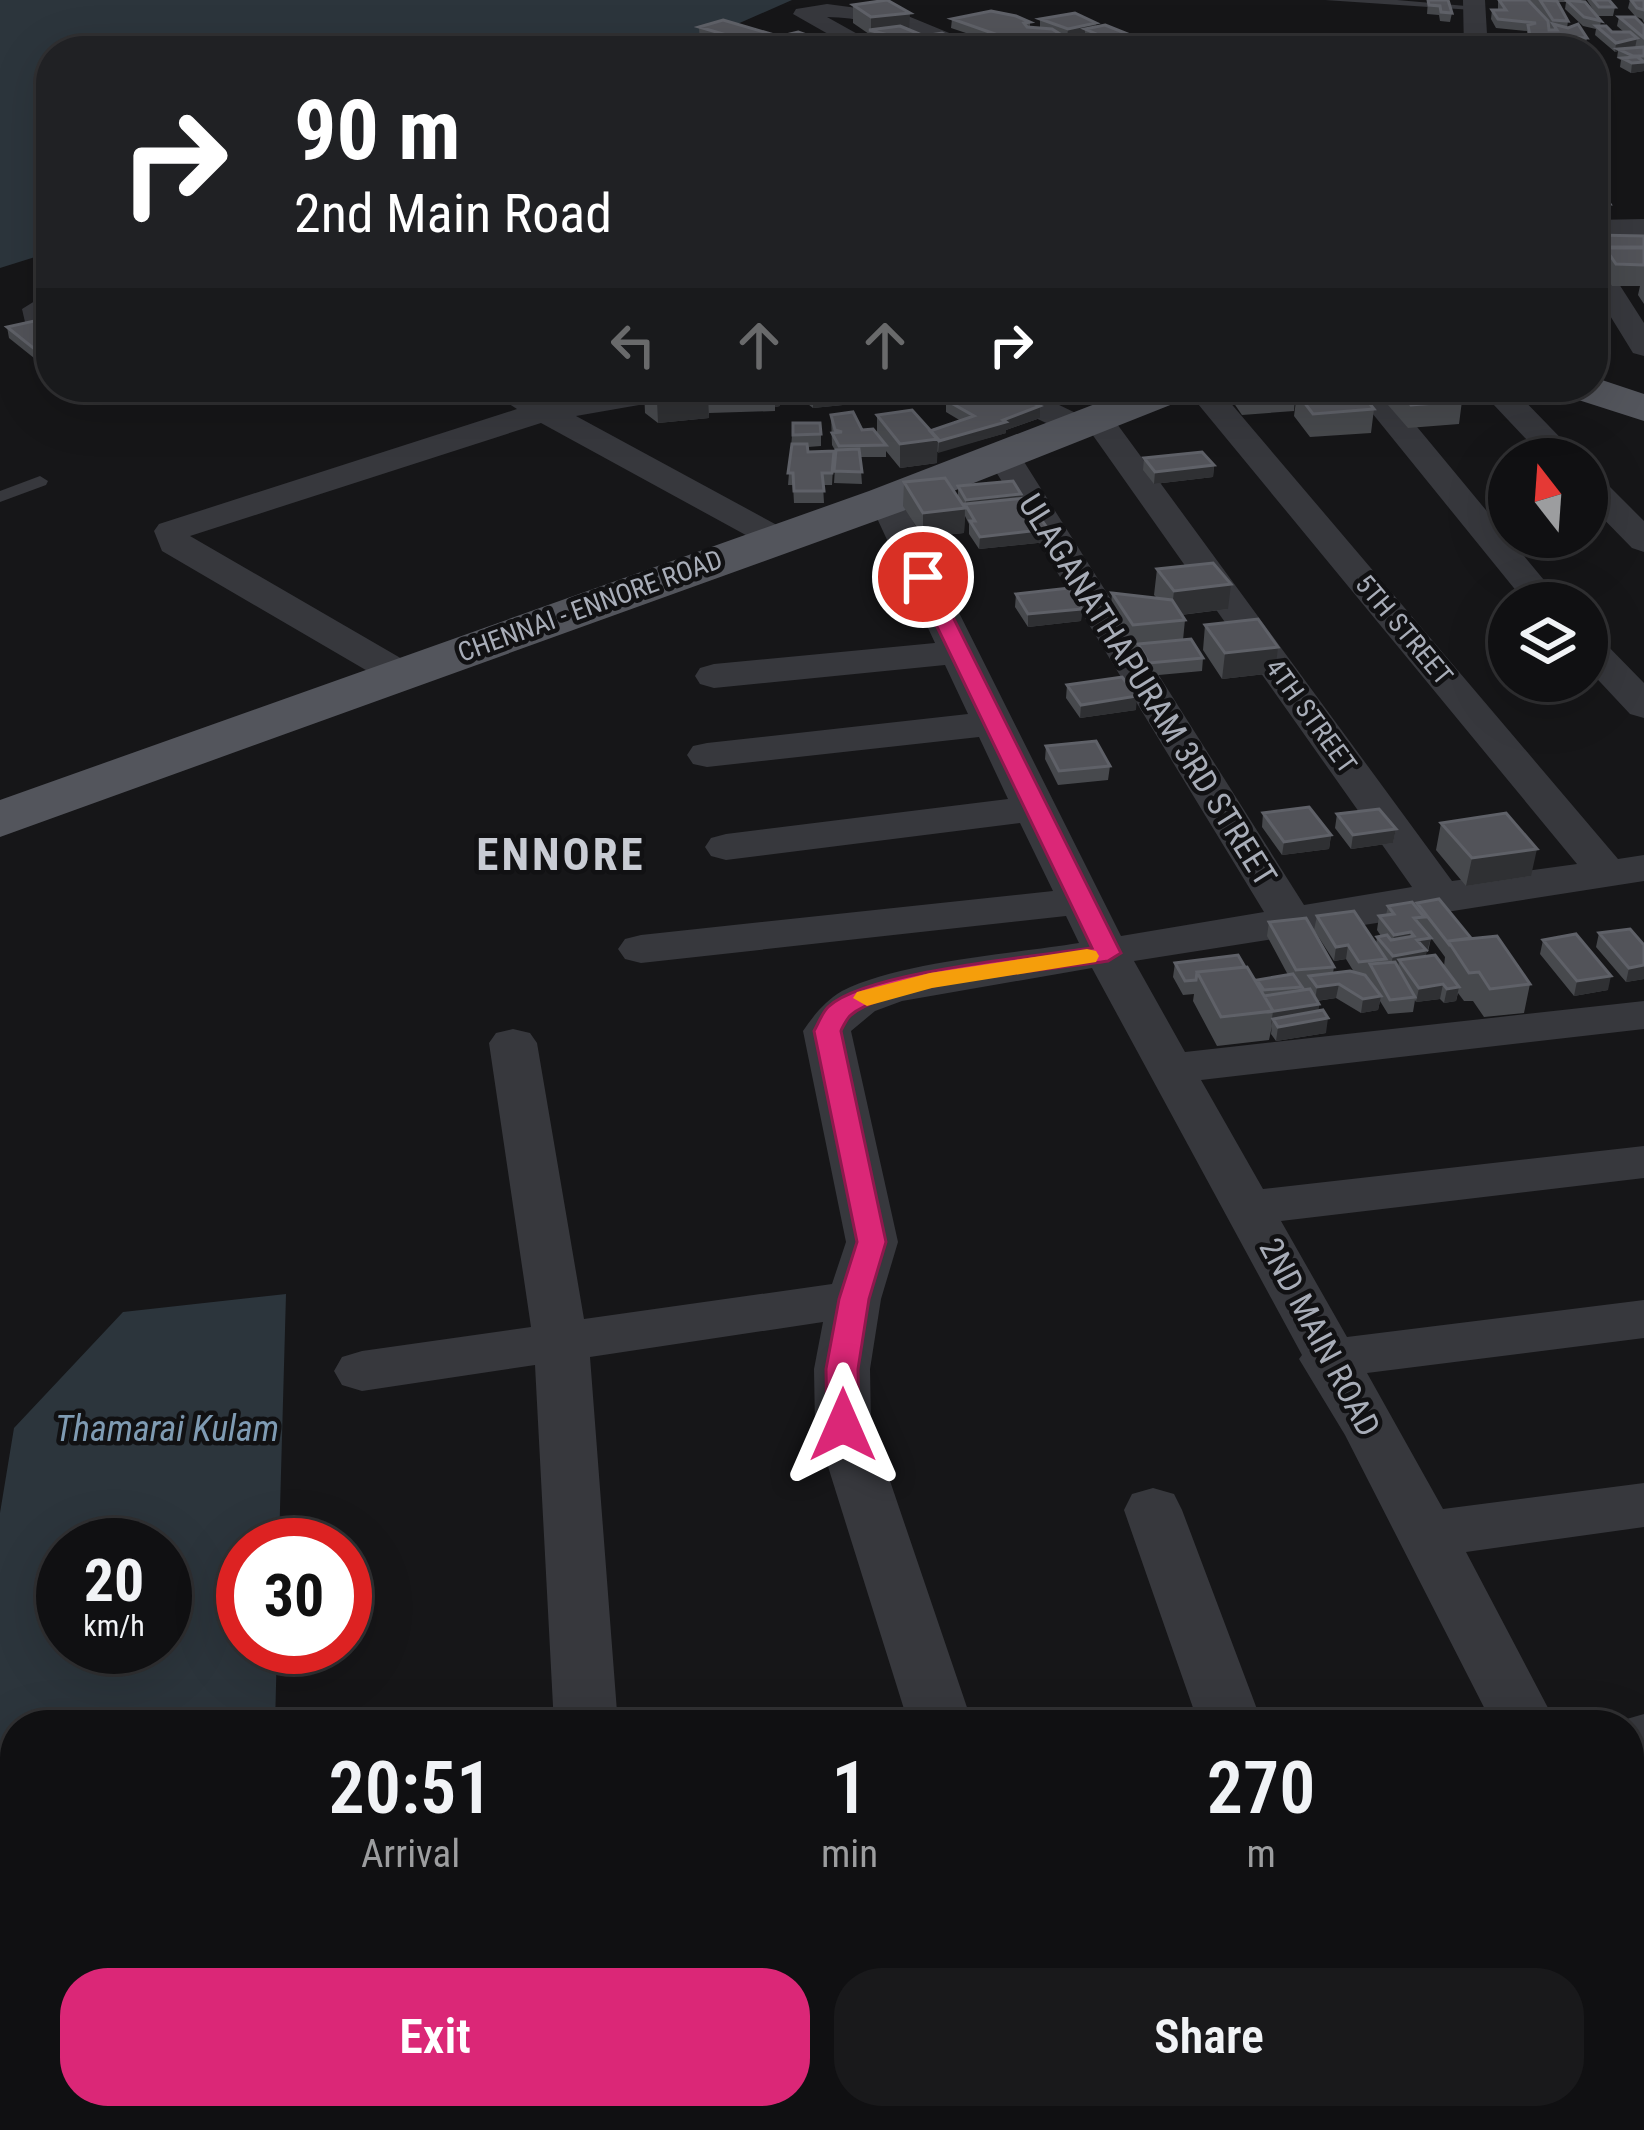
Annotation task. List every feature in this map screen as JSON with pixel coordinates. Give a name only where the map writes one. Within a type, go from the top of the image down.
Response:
[{"type":"main road","points":[[1608,396],[1644,408]]},
{"type":"main road","name":"CHENNAI - ENNORE ROAD","points":[[3,816],[886,501],[1141,402]]},
{"type":"street","points":[[1474,3],[1475,36]]},
{"type":"street","points":[[846,36],[804,14],[880,11],[948,36]]},
{"type":"street","points":[[902,36],[971,22]]},
{"type":"street","points":[[1608,228],[1644,227]]},
{"type":"street","points":[[1608,290],[1644,346]]},
{"type":"street","points":[[1608,324],[1626,320]]},
{"type":"street","points":[[524,402],[776,538]]},
{"type":"street","points":[[402,675],[174,544],[171,532],[182,524],[541,412],[607,402]]},
{"type":"street","points":[[1035,402],[1089,423]]},
{"type":"street","name":"5TH STREET","points":[[1213,402],[1626,870]]},
{"type":"street","points":[[1379,402],[1528,582]]},
{"type":"street","points":[[1508,402],[1543,438]]},
{"type":"street","name":"4TH STREET","points":[[1089,423],[1440,896]]},
{"type":"street","name":"ULAGANATHAPURAM 3RD STREET","points":[[1004,458],[1292,922]]},
{"type":"street","name":"2ND MAIN ROAD","points":[[886,501],[1108,953],[1429,1534],[1517,1710]]},
{"type":"street","points":[[1608,504],[1644,541]]},
{"type":"street","points":[[714,676],[960,652]]},
{"type":"street","points":[[1608,668],[1644,706]]},
{"type":"street","points":[[707,755],[995,723]]},
{"type":"street","points":[[726,847],[1037,808]]},
{"type":"street","points":[[935,1710],[843,1425],[842,1369],[854,1299],[872,1242],[827,1031],[839,1011],[876,994],[930,981],[1440,896],[1626,870]]},
{"type":"street","points":[[641,950],[1083,901]]},
{"type":"street","points":[[1172,1068],[1644,1015]]},
{"type":"street","points":[[513,1043],[561,1342],[585,1710]]},
{"type":"street","points":[[1250,1208],[1644,1162]]},
{"type":"street","points":[[362,1372],[854,1299]]},
{"type":"street","points":[[1328,1358],[1644,1319]]},
{"type":"street","points":[[1429,1534],[1644,1505]]},
{"type":"street","points":[[1153,1510],[1226,1710]]},
{"type":"lane","points":[[1330,0],[1474,3]]},
{"type":"lane","points":[[0,497],[40,481]]},
{"type":"water","points":[[0,0],[792,0],[710,36],[36,36],[36,257],[0,268]]},
{"type":"water","name":"Thamarai Kulam","points":[[286,1294],[280,1518],[216,1518],[216,1674],[276,1674],[275,1710],[0,1710],[0,1513],[14,1428],[123,1312]]},
{"type":"building","points":[[887,0],[910,13],[871,17],[853,5]]},
{"type":"building","points":[[1428,0],[1448,0],[1452,13],[1441,12],[1440,6],[1429,5]]},
{"type":"building","points":[[1499,0],[1528,0],[1548,21],[1549,30],[1557,30],[1553,24],[1568,28],[1578,24],[1586,36],[1530,36],[1528,25],[1536,23],[1498,19],[1492,10],[1506,10]]},
{"type":"building","points":[[1540,0],[1557,1],[1568,21],[1553,20]]},
{"type":"building","points":[[1566,0],[1585,2],[1601,21],[1584,17]]},
{"type":"building","points":[[1593,0],[1609,0],[1615,7],[1599,7]]},
{"type":"building","points":[[991,11],[1063,36],[986,36],[995,34],[952,19]]},
{"type":"building","points":[[1075,13],[1096,23],[1068,29],[1040,19]]},
{"type":"building","points":[[1619,17],[1635,17],[1644,26],[1644,38]]},
{"type":"building","points":[[723,20],[771,34],[730,36],[699,27]]},
{"type":"building","points":[[1105,25],[1132,36],[1101,36],[1085,29]]},
{"type":"building","points":[[900,26],[924,36],[892,36],[869,30]]},
{"type":"building","points":[[1596,26],[1630,32],[1637,38],[1616,43]]},
{"type":"building","points":[[1644,47],[1644,56],[1636,56],[1644,62],[1632,63],[1622,58],[1635,57],[1618,49]]},
{"type":"building","points":[[1608,235],[1644,236],[1644,247],[1608,247]]},
{"type":"building","points":[[1608,248],[1644,248],[1644,265],[1616,264]]},
{"type":"building","points":[[36,323],[36,350],[7,327]]},
{"type":"building","points":[[950,402],[1040,406],[1003,420],[1006,422],[939,441],[930,431],[974,416]]},
{"type":"building","points":[[1304,402],[1368,402],[1374,409],[1313,414]]},
{"type":"building","points":[[912,410],[938,439],[900,444],[877,415]]},
{"type":"building","points":[[853,412],[862,430],[873,429],[886,445],[839,446],[832,433],[842,432],[835,430],[831,415]]},
{"type":"building","points":[[793,423],[820,423],[821,434],[793,435]]},
{"type":"building","points":[[792,444],[807,444],[808,452],[834,451],[832,473],[822,473],[824,491],[794,491],[793,473],[788,473]]},
{"type":"building","points":[[859,449],[862,472],[834,471],[836,450]]},
{"type":"building","points":[[1202,452],[1214,465],[1155,472],[1144,458]]},
{"type":"building","points":[[945,478],[965,508],[923,513],[904,482]]},
{"type":"building","points":[[1013,481],[1021,494],[966,500],[958,486]]},
{"type":"building","points":[[1026,498],[1048,529],[980,537],[965,504]]},
{"type":"building","points":[[1213,563],[1231,584],[1174,591],[1157,569]]},
{"type":"building","points":[[1069,588],[1082,609],[1028,614],[1016,594]]},
{"type":"building","points":[[1112,593],[1172,600],[1185,620],[1133,625]]},
{"type":"building","points":[[1258,619],[1278,647],[1225,653],[1205,625]]},
{"type":"building","points":[[1191,639],[1203,658],[1149,663],[1138,644]]},
{"type":"building","points":[[1122,677],[1137,696],[1081,705],[1067,685]]},
{"type":"building","points":[[1096,741],[1110,766],[1059,771],[1046,746]]},
{"type":"building","points":[[1309,807],[1331,835],[1284,842],[1263,813]]},
{"type":"building","points":[[1379,809],[1396,829],[1353,835],[1337,814]]},
{"type":"building","points":[[1506,813],[1537,849],[1472,858],[1441,823]]},
{"type":"building","points":[[1439,899],[1471,938],[1448,943],[1417,903]]},
{"type":"building","points":[[1412,902],[1424,917],[1414,918],[1431,938],[1417,940],[1426,950],[1393,956],[1377,937],[1414,936],[1411,932],[1394,935],[1379,916],[1394,914],[1388,906]]},
{"type":"building","points":[[1354,911],[1386,959],[1359,962],[1348,945],[1336,947],[1317,916]]},
{"type":"building","points":[[1306,918],[1334,967],[1296,970],[1269,922]]},
{"type":"building","points":[[1630,929],[1644,945],[1644,965],[1629,968],[1599,933]]},
{"type":"building","points":[[1576,934],[1611,976],[1577,981],[1543,940]]},
{"type":"building","points":[[1497,936],[1530,984],[1490,989],[1479,972],[1469,973],[1448,941]]},
{"type":"building","points":[[1238,955],[1245,967],[1197,972],[1196,980],[1185,981],[1175,963]]},
{"type":"building","points":[[1435,955],[1459,987],[1419,988],[1399,960]]},
{"type":"building","points":[[1395,962],[1415,997],[1390,1000],[1370,964]]},
{"type":"building","points":[[1247,967],[1273,1011],[1221,1017],[1197,972]]},
{"type":"building","points":[[1350,971],[1365,975],[1381,996],[1363,999],[1339,984],[1317,987],[1309,976]]},
{"type":"building","points":[[1293,974],[1302,987],[1264,990],[1257,980]]},
{"type":"building","points":[[1310,989],[1319,1004],[1267,1012],[1273,1011],[1264,996]]},
{"type":"building","points":[[1323,1010],[1328,1018],[1278,1027],[1273,1019]]},
{"type":"slow traffic","points":[[867,998],[930,981],[1087,956]]},
{"type":"district","name":"ENNORE","points":[[561,854]]},
{"type":"route","points":[[843,1425],[842,1369],[854,1299],[872,1242],[827,1031],[839,1011],[876,994],[1108,953],[923,577]]}]
